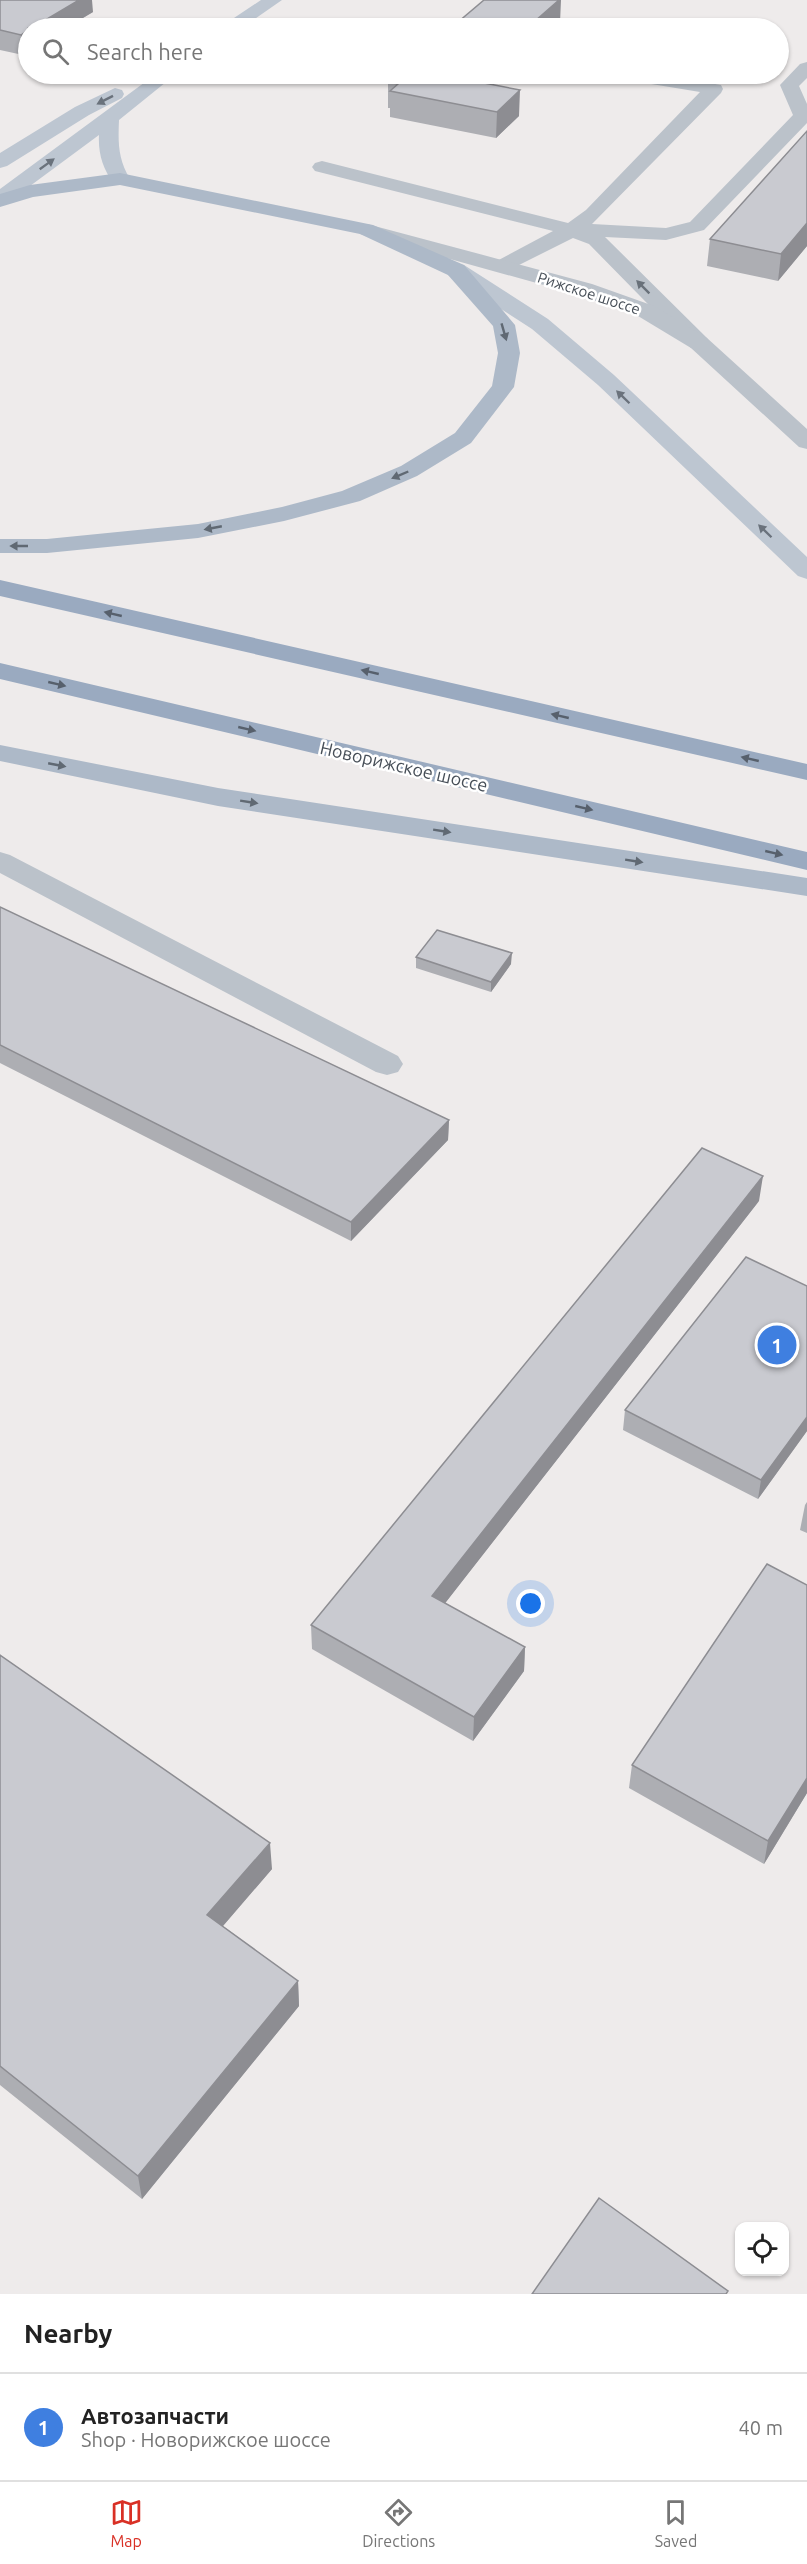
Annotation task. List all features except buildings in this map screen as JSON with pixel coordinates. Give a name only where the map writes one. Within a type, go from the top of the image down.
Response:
[{"type":"highway","points":[[0,588],[807,772]]},
{"type":"highway","name":"Новорижское шоссе","points":[[0,671],[807,861]]},
{"type":"main road","points":[[246,18],[273,0]]},
{"type":"main road","points":[[0,162],[82,111],[137,84]]},
{"type":"main road","points":[[0,200],[154,84]]},
{"type":"main road","points":[[110,118],[108,146],[110,163],[120,179]]},
{"type":"main road","points":[[0,200],[30,191],[120,179],[366,229],[425,254],[456,270],[540,324],[606,380],[807,571]]},
{"type":"main road","points":[[0,546],[47,546],[198,531],[284,514],[351,496],[409,471],[463,438],[503,387],[509,353],[504,326],[456,270]]},
{"type":"main road","points":[[0,753],[218,797],[807,887]]},
{"type":"street","points":[[572,230],[666,234],[697,226],[803,117],[789,85],[807,68]]},
{"type":"street","points":[[502,266],[572,230],[593,214],[714,89],[685,84]]},
{"type":"street","points":[[322,167],[572,230],[596,240],[699,343]]},
{"type":"street","name":"Рижское шоссе","points":[[366,229],[584,289],[646,311],[699,343],[807,442]]},
{"type":"street","points":[[0,861],[387,1064]]},
{"type":"place","name":"Автозапчасти","points":[[777,1345]]}]
